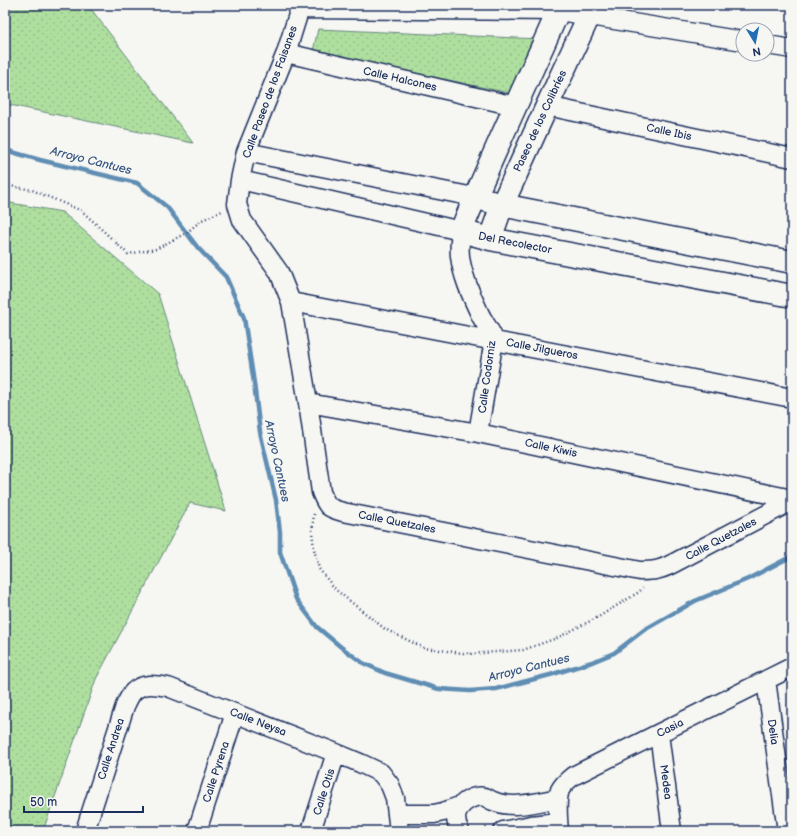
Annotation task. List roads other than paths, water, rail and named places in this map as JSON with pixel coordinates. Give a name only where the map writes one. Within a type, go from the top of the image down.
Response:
[{"type":"street","points":[[300,7],[560,8],[592,11],[735,39]]},
{"type":"street","name":"Calle Paseo de los Faisanes","points":[[240,180],[246,152],[286,53],[300,7]]},
{"type":"street","points":[[461,231],[474,197],[560,8]]},
{"type":"street","name":"Paseo de los Colibríes","points":[[490,239],[502,205],[592,11]]},
{"type":"street","points":[[775,46],[792,49]]},
{"type":"street","name":"Calle Halcones","points":[[286,53],[515,106]]},
{"type":"street","name":"Calle Ibis","points":[[547,106],[792,158]]},
{"type":"street","points":[[246,152],[474,197],[502,205],[792,262]]},
{"type":"street","name":"Calle Quetzales","points":[[240,180],[237,204],[242,220],[279,272],[291,302],[321,492],[324,501],[333,509],[640,571],[651,571],[672,564],[792,500]]},
{"type":"street","name":"Del Recolector","points":[[240,180],[490,239],[792,296]]},
{"type":"street","name":"Calle Codorniz","points":[[461,231],[459,244],[463,271],[470,292],[494,340],[478,433]]},
{"type":"street","name":"Calle Jilgueros","points":[[291,302],[792,398]]},
{"type":"street","name":"Calle Kiwis","points":[[308,403],[478,433],[792,500]]},
{"type":"street","name":"Casia","points":[[558,798],[560,790],[564,784],[573,776],[792,667]]},
{"type":"street","name":"Delia","points":[[766,680],[787,831]]},
{"type":"street","name":"Calle Neysa","points":[[133,692],[142,686],[152,685],[168,687],[336,753],[381,773],[390,785],[395,798],[399,823]]},
{"type":"street","name":"Calle Andrea","points":[[85,831],[124,706],[133,692]]},
{"type":"street","name":"Calle Pyrena","points":[[197,831],[235,713]]},
{"type":"street","name":"Medea","points":[[659,734],[672,831]]},
{"type":"street","name":"Calle Otis","points":[[311,831],[336,753]]},
{"type":"street","points":[[460,831],[456,822],[458,810],[468,799],[476,797],[485,798],[504,804],[515,805],[558,798],[559,827],[531,825],[503,831]]},
{"type":"street","points":[[493,801],[501,812],[501,826],[498,831]]},
{"type":"street","points":[[399,823],[443,812],[462,805]]},
{"type":"waterway","name":"Arroyo Cantues","points":[[5,150],[40,160],[137,183],[167,207],[198,248],[226,277],[244,318],[260,432],[276,500],[280,532],[280,552],[296,599],[317,627],[363,663],[385,673],[439,689],[470,691],[496,689],[550,675],[592,662],[614,653],[644,630],[695,601],[748,579],[792,556]]}]
